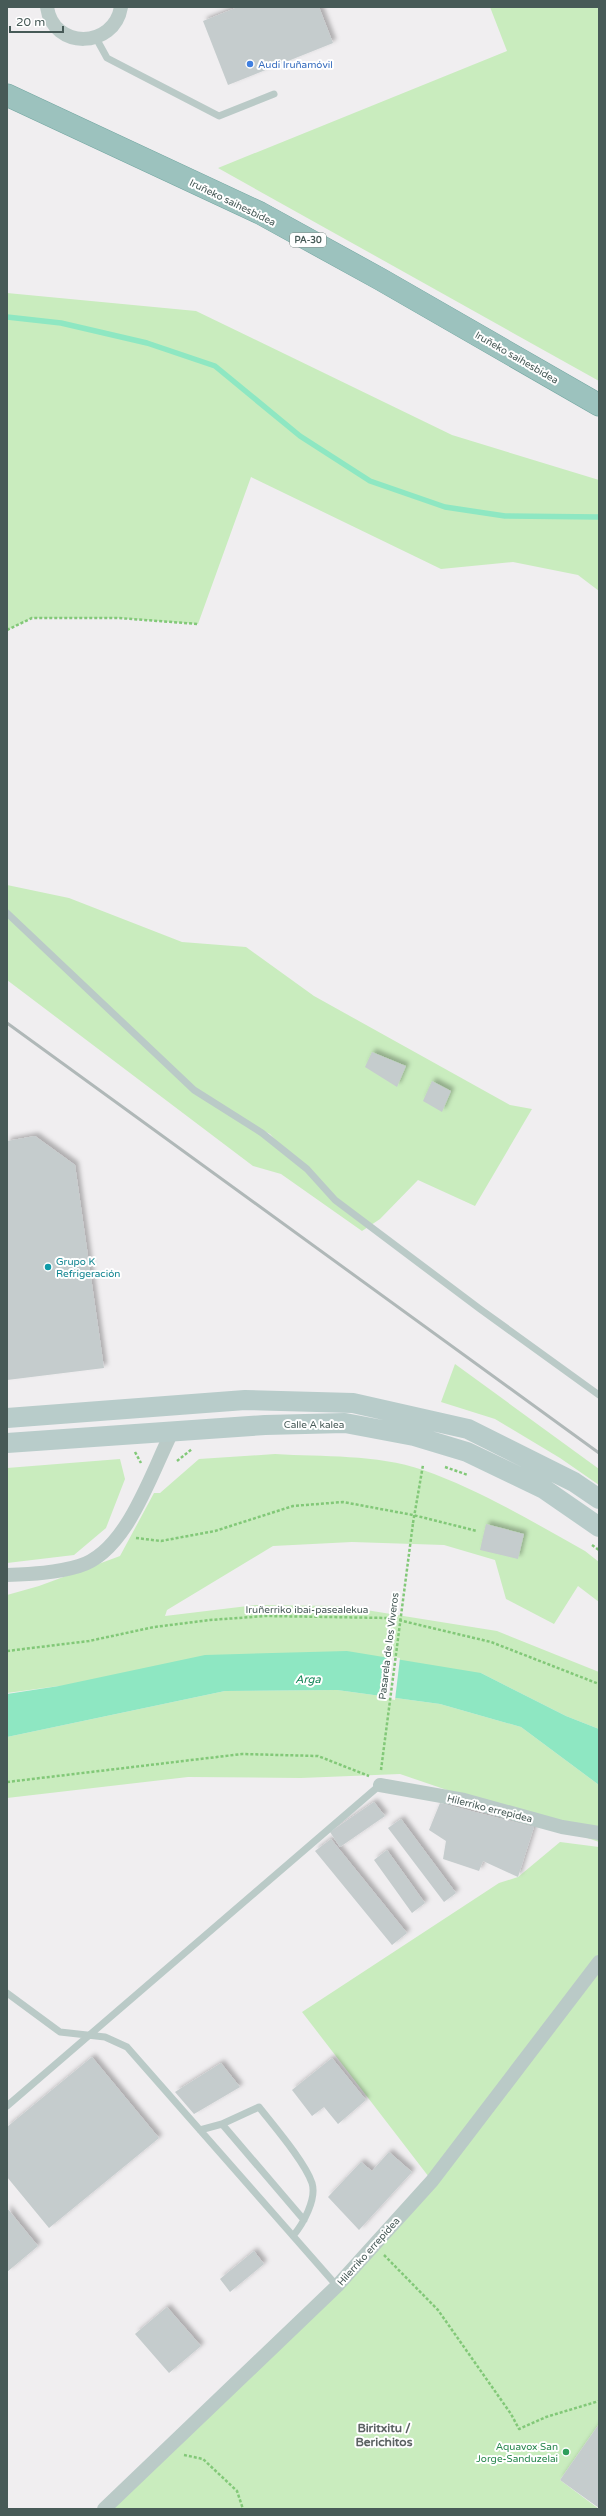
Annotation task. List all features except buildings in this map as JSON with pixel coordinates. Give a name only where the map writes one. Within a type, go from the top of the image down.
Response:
[{"type":"highway","name":"Iruñeko saihesbidea","points":[[7,95],[260,213],[380,279],[599,405]]},
{"type":"main road","points":[[7,1418],[245,1400],[353,1403],[468,1429],[574,1482],[599,1499]]},
{"type":"main road","name":"Calle A kalea","points":[[7,1443],[264,1425],[345,1423],[414,1436],[467,1452],[544,1489],[593,1534]]},
{"type":"street","points":[[47,7],[53,24],[61,32],[72,38],[84,40],[96,38],[106,33],[115,25],[122,7]]},
{"type":"street","points":[[7,1574],[48,1573],[81,1566],[98,1557],[123,1532],[172,1432]]},
{"type":"street","name":"Hilerriko errepidea","points":[[380,1785],[464,1800],[562,1827],[599,1833]]},
{"type":"street","name":"Hilerriko errepidea","points":[[104,2509],[336,2286],[432,2181],[561,2014],[599,1962]]},
{"type":"lane","points":[[96,38],[107,58],[219,116],[274,94]]},
{"type":"lane","points":[[7,913],[194,1090],[262,1133],[307,1169],[335,1200],[480,1310],[599,1395]]},
{"type":"lane","points":[[7,2106],[380,1785]]},
{"type":"lane","points":[[7,1993],[60,2032],[105,2037],[127,2047],[336,2286]]},
{"type":"lane","points":[[200,2130],[222,2124],[259,2107],[291,2149],[312,2184],[310,2209],[293,2236]]},
{"type":"lane","points":[[222,2124],[304,2220]]},
{"type":"path","points":[[7,630],[32,618],[119,618],[198,624]]},
{"type":"path","points":[[173,1464],[194,1448]]},
{"type":"path","points":[[438,1464],[474,1477]]},
{"type":"path","name":"Pasarela de los Viveros","points":[[381,1770],[413,1515],[423,1465]]},
{"type":"path","points":[[123,1532],[131,1537],[161,1541],[215,1531],[293,1506],[343,1502],[413,1515],[477,1531]]},
{"type":"path","points":[[593,1534],[599,1550]]},
{"type":"path","name":"Iruñerriko ibai-pasealekua","points":[[7,1651],[89,1641],[154,1627],[210,1620],[266,1616],[390,1618],[491,1642],[599,1684]]},
{"type":"path","points":[[7,1782],[242,1754],[318,1756],[370,1777],[380,1785]]},
{"type":"path","points":[[369,2250],[384,2255],[438,2310],[511,2414],[519,2429],[546,2417],[599,2401]]},
{"type":"path","points":[[167,2448],[184,2455],[203,2459],[237,2491],[243,2509]]},
{"type":"shaded area","points":[[490,7],[599,7],[599,381],[218,168],[507,51]]},
{"type":"shaded area","points":[[7,293],[196,311],[452,435],[599,480],[599,591],[578,575],[513,562],[441,569],[251,477],[198,624],[119,618],[32,618],[7,630]]},
{"type":"shaded area","points":[[7,885],[69,898],[182,942],[246,947],[314,996],[510,1105],[532,1109],[475,1206],[418,1180],[380,1219],[362,1231],[281,1174],[253,1166],[7,980]],"holes":[[[243,1121],[270,1134],[287,1153]]]},
{"type":"shaded area","points":[[455,1364],[599,1469],[599,1485],[560,1458],[495,1419],[441,1402]]},
{"type":"shaded area","points":[[275,1454],[349,1457],[387,1461],[423,1470],[465,1487],[546,1529],[585,1551],[599,1562],[599,1602],[578,1586],[554,1624],[506,1599],[495,1560],[444,1545],[352,1542],[273,1546],[167,1610],[165,1616],[256,1605],[341,1606],[497,1631],[599,1672],[599,1729],[566,1716],[481,1673],[59,1686],[7,1693],[7,1595],[39,1586],[120,1556],[154,1493],[160,1493],[199,1459]]},
{"type":"shaded area","points":[[120,1459],[125,1479],[106,1528],[74,1555],[7,1563],[7,1468]]},
{"type":"shaded area","points":[[337,1690],[440,1704],[521,1727],[599,1785],[599,1842],[400,1774],[301,1778],[188,1777],[7,1798],[7,1737],[225,1691]]},
{"type":"shaded area","points":[[560,1842],[599,1847],[599,2424],[560,2480],[599,2509],[104,2509],[337,2286],[432,2181],[302,2012],[499,1883],[518,1877]]},
{"type":"water","name":"Arga","points":[[347,1651],[481,1673],[566,1716],[599,1729],[599,1785],[521,1727],[440,1704],[337,1690],[225,1691],[7,1737],[7,1694],[59,1686],[205,1655]]},
{"type":"pier","points":[[389,1656],[400,1658],[395,1700],[384,1698]]},
{"type":"waterway","points":[[7,317],[61,323],[147,343],[215,366],[300,436],[370,481],[445,507],[505,516],[599,517]]},
{"type":"railway","points":[[7,1023],[599,1453]]},
{"type":"place","name":"Audi Iruñamóvil","points":[[250,64]]},
{"type":"place","name":"Grupo K Refrigeración","points":[[48,1267]]},
{"type":"place","name":"Aquavox San Jorge-Sanduzelai","points":[[566,2452]]},
{"type":"district","name":"Biritxitu / Berichitos","points":[[384,2435]]}]
